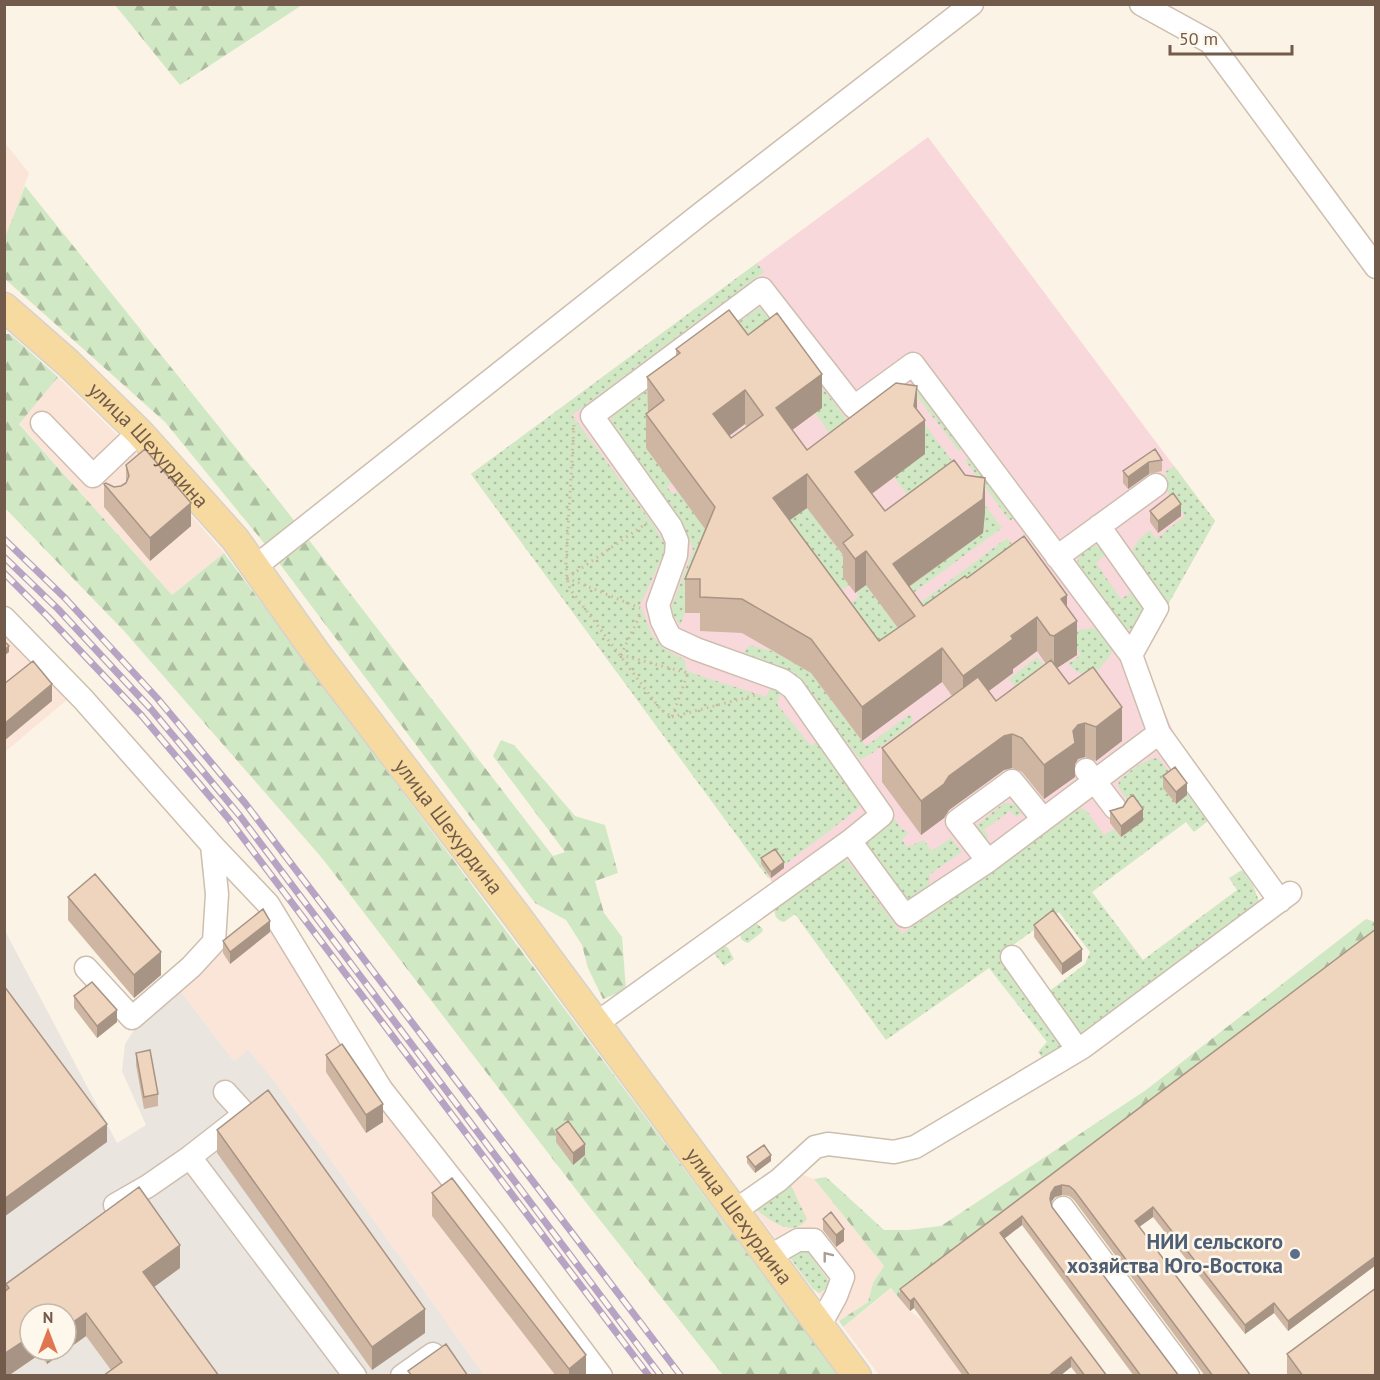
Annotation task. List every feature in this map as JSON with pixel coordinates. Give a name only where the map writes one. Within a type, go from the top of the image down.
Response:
[{"type":"main road","name":"улица Шехурдина","points":[[7,313],[68,363],[139,432],[235,539],[319,657],[597,1023],[857,1376]]},
{"type":"street","points":[[255,567],[702,212],[972,4]]},
{"type":"street","points":[[1141,4],[1210,42],[1376,267]]},
{"type":"street","points":[[597,1023],[850,841],[882,815],[793,688],[782,680],[696,649],[670,637],[662,621],[658,605],[676,555],[677,541],[670,527],[592,416],[762,289],[854,407],[913,364],[1131,655],[1159,733],[1285,897],[1078,1050],[915,1147],[894,1152],[828,1144],[815,1147],[778,1180],[736,1210]]},
{"type":"street","points":[[42,423],[100,483],[139,432]]},
{"type":"street","points":[[1057,556],[1156,485]]},
{"type":"street","points":[[1099,526],[1157,608],[1131,655]]},
{"type":"street","points":[[4,618],[82,699],[212,845],[268,904],[381,1089],[494,1233],[601,1376]]},
{"type":"street","points":[[850,841],[905,916],[988,861],[1043,819],[1090,775],[1159,733]]},
{"type":"street","points":[[1090,775],[1115,808]]},
{"type":"street","points":[[988,861],[957,821],[1012,781],[1043,819]]},
{"type":"street","points":[[86,968],[132,1018],[191,967],[214,942],[218,894],[212,845]]},
{"type":"street","points":[[1012,957],[1078,1050]]},
{"type":"street","points":[[102,1215],[190,1157],[245,1114],[225,1092]]},
{"type":"street","points":[[190,1157],[355,1376]]},
{"type":"street","points":[[1063,1208],[1188,1376]]},
{"type":"street","points":[[770,1256],[798,1240],[814,1240],[843,1277],[837,1296],[820,1325]]},
{"type":"street","points":[[402,1376],[439,1349]]},
{"type":"path","points":[[575,416],[567,578],[570,589],[660,710],[672,717],[756,695]]},
{"type":"path","points":[[567,578],[652,520]]},
{"type":"path","points":[[567,578],[643,609],[621,655]]},
{"type":"path","points":[[621,655],[688,673],[672,717]]},
{"type":"shaded area","points":[[928,137],[1215,521],[1139,655],[1179,744],[1207,781],[1090,868],[913,953],[797,916],[471,474]]},
{"type":"shaded area","points":[[5,143],[29,173],[5,240]]},
{"type":"shaded area","points":[[58,377],[148,465],[224,553],[172,595],[19,423]]},
{"type":"shaded area","points":[[4,627],[74,694],[6,751],[4,749]]},
{"type":"shaded area","points":[[276,906],[422,1128],[608,1375],[484,1375],[275,1082],[248,1051],[234,1061],[179,989],[218,949]]},
{"type":"shaded area","points":[[4,929],[117,1143],[146,1125],[122,1071],[125,1044],[140,1021],[179,989],[234,1061],[248,1050],[275,1082],[484,1375],[5,1375]]},
{"type":"shaded area","points":[[798,1173],[814,1179],[884,1266],[873,1283],[868,1302],[839,1321],[751,1206]]},
{"type":"shaded area","points":[[892,1288],[910,1311],[924,1322],[963,1375],[879,1375],[843,1327]]},
{"type":"green space","points":[[115,5],[302,5],[180,85]]},
{"type":"green space","points":[[25,186],[282,505],[553,856],[565,852],[493,756],[501,740],[514,745],[575,816],[605,825],[618,873],[595,881],[604,913],[622,937],[626,990],[603,999],[588,968],[582,945],[566,920],[535,903],[264,543],[165,422],[5,279],[4,240]]},
{"type":"green space","points":[[757,263],[764,272],[572,415],[653,524],[664,543],[665,551],[640,605],[652,635],[663,648],[685,660],[686,669],[692,673],[766,697],[772,684],[782,687],[777,704],[811,746],[819,740],[862,798],[858,809],[783,866],[762,864],[770,876],[768,878],[471,474]]},
{"type":"green space","points":[[758,308],[764,310],[856,432],[904,396],[1002,528],[909,596],[905,589],[924,517],[894,477],[839,446],[815,413],[664,434],[672,483],[667,487],[673,494],[677,491],[715,541],[680,625],[671,608],[693,550],[685,528],[612,429],[611,421],[614,413]]},
{"type":"green space","points":[[4,334],[10,334],[58,377],[19,424],[172,595],[224,553],[838,1375],[723,1375],[588,1205],[322,858],[125,632],[5,508]]},
{"type":"green space","points":[[919,387],[965,446],[959,451],[913,391]]},
{"type":"green space","points":[[971,456],[1015,516],[1010,521],[965,460]]},
{"type":"green space","points":[[1174,466],[1215,521],[1165,610],[1130,557],[1138,541],[1150,530],[1156,539],[1185,516],[1160,482],[1167,476],[1165,472]]},
{"type":"green space","points":[[807,507],[853,569],[849,585],[825,602],[773,532]]},
{"type":"green space","points":[[1007,538],[1014,547],[927,611],[921,602]]},
{"type":"green space","points":[[1096,545],[1107,553],[1096,563],[1121,599],[1134,591],[1148,608],[1138,629],[1123,628],[1078,570],[1077,565],[1081,553]]},
{"type":"green space","points":[[866,585],[915,650],[879,675],[849,604],[859,597],[856,592]]},
{"type":"green space","points":[[1098,629],[1113,650],[1099,669],[1088,675],[1075,671],[1068,664],[1081,655],[1067,636],[1079,630]]},
{"type":"green space","points":[[750,645],[775,652],[811,673],[866,746],[910,714],[913,720],[909,726],[860,760],[794,673],[743,653]]},
{"type":"green space","points":[[1037,657],[1046,668],[1017,689],[1009,679]]},
{"type":"green space","points":[[1158,758],[1175,779],[1175,804],[1188,795],[1208,821],[1194,832],[1186,822],[1092,892],[1143,960],[1237,890],[1229,878],[1242,870],[1253,885],[1260,904],[1080,1036],[1047,993],[1085,964],[1090,952],[1059,912],[1002,953],[1064,1046],[1045,1061],[1038,1052],[1047,1042],[989,968],[886,1040],[795,914],[784,922],[775,915],[774,908],[839,859],[851,865],[902,934],[1080,808],[1086,810],[1104,835],[1114,829],[1121,837],[1143,821],[1118,787],[1119,781],[1142,763]]},
{"type":"green space","points":[[1004,803],[1016,804],[1022,813],[1016,817],[1010,811],[984,830],[989,837],[981,841],[975,833],[977,825]]},
{"type":"green space","points":[[895,819],[901,829],[909,832],[902,840],[907,847],[924,840],[932,851],[951,838],[962,852],[929,875],[929,886],[925,893],[907,901],[867,845],[869,838]]},
{"type":"green space","points":[[1366,919],[1375,922],[1375,939],[900,1299],[891,1288],[843,1327],[839,1321],[868,1302],[873,1283],[884,1266],[814,1179],[826,1177],[884,1230],[941,1226],[1146,1090]]},
{"type":"green space","points":[[755,922],[763,929],[762,932],[748,943],[741,938],[740,932]]},
{"type":"green space","points":[[723,944],[734,959],[724,966],[713,952]]},
{"type":"green space","points":[[788,1179],[807,1219],[794,1228],[771,1220],[751,1206]]},
{"type":"green space","points":[[802,1244],[829,1281],[828,1288],[819,1293],[813,1289],[787,1254]]},
{"type":"building","points":[[729,310],[748,335],[777,313],[822,374],[776,408],[807,450],[896,383],[917,386],[914,406],[925,420],[855,472],[885,511],[954,460],[965,475],[985,478],[983,499],[893,564],[923,606],[965,576],[967,578],[1024,536],[1067,595],[1061,599],[1077,621],[1054,636],[1050,635],[1037,617],[1011,636],[1013,639],[963,676],[942,648],[862,707],[811,639],[742,599],[700,597],[700,579],[685,579],[715,507],[646,414],[664,400],[647,377],[680,353],[676,349]],"holes":[[[745,390],[763,415],[731,438],[713,414]],[[807,474],[853,535],[843,543],[855,559],[866,551],[915,616],[879,641],[773,498]]]},
{"type":"building","points":[[145,449],[191,503],[150,538],[104,484],[114,487],[126,483],[129,476],[126,465]]},
{"type":"building","points":[[1155,449],[1162,460],[1149,462],[1128,477],[1123,471]]},
{"type":"building","points":[[1173,493],[1181,504],[1158,521],[1150,511]]},
{"type":"building","points":[[1051,660],[1069,684],[1093,667],[1122,707],[1096,727],[1085,723],[1078,725],[1073,731],[1075,743],[1044,765],[1022,738],[1012,734],[1004,736],[949,776],[944,784],[921,801],[882,748],[978,677],[996,701]]},
{"type":"building","points":[[33,661],[52,684],[4,724],[4,684]]},
{"type":"building","points":[[1175,767],[1187,783],[1176,792],[1163,776]]},
{"type":"building","points":[[1133,795],[1143,809],[1121,826],[1110,811],[1123,807]]},
{"type":"building","points":[[775,849],[784,862],[771,872],[761,858]]},
{"type":"building","points":[[95,874],[161,952],[134,975],[68,897]]},
{"type":"building","points":[[263,909],[270,921],[230,952],[223,941]]},
{"type":"building","points":[[1053,910],[1082,949],[1062,964],[1034,925]]},
{"type":"building","points":[[1376,929],[1376,1256],[1288,1321],[1274,1303],[1245,1325],[1153,1207],[1135,1221],[1251,1376],[1213,1376],[1074,1190],[1069,1186],[1055,1187],[1050,1199],[1052,1207],[1179,1376],[1141,1376],[1022,1216],[1000,1233],[1107,1376],[1085,1376],[1071,1357],[1048,1376],[970,1376],[914,1298],[910,1301],[900,1289]]},
{"type":"building","points":[[92,982],[117,1010],[97,1026],[74,996]]},
{"type":"building","points":[[4,986],[107,1124],[4,1199]]},
{"type":"building","points":[[342,1044],[383,1104],[366,1115],[326,1055]]},
{"type":"building","points":[[150,1050],[158,1094],[144,1097],[136,1053]]},
{"type":"building","points":[[268,1090],[425,1309],[372,1347],[217,1130]]},
{"type":"building","points":[[568,1121],[585,1144],[573,1153],[556,1130]]},
{"type":"building","points":[[764,1145],[771,1155],[755,1167],[747,1157]]},
{"type":"building","points":[[452,1178],[586,1355],[569,1369],[432,1193]]},
{"type":"building","points":[[139,1187],[180,1245],[143,1272],[219,1376],[103,1376],[122,1362],[86,1313],[78,1319],[78,1302],[18,1302],[18,1345],[4,1354],[4,1292],[9,1288],[6,1284]]},
{"type":"building","points":[[831,1212],[844,1229],[836,1235],[823,1219]]},
{"type":"building","points":[[1376,1288],[1376,1376],[1303,1376],[1287,1354]]},
{"type":"building","points":[[446,1344],[468,1376],[412,1376],[408,1371]]},
{"type":"railway","points":[[4,539],[65,598],[157,698],[245,803],[681,1376]]},
{"type":"railway","points":[[4,557],[58,609],[151,709],[240,816],[661,1376]]},
{"type":"railway","points":[[4,573],[142,716],[228,818],[649,1376]]},
{"type":"place","name":"НИИ сельского хозяйства Юго-Востока","points":[[1295,1254]]}]
